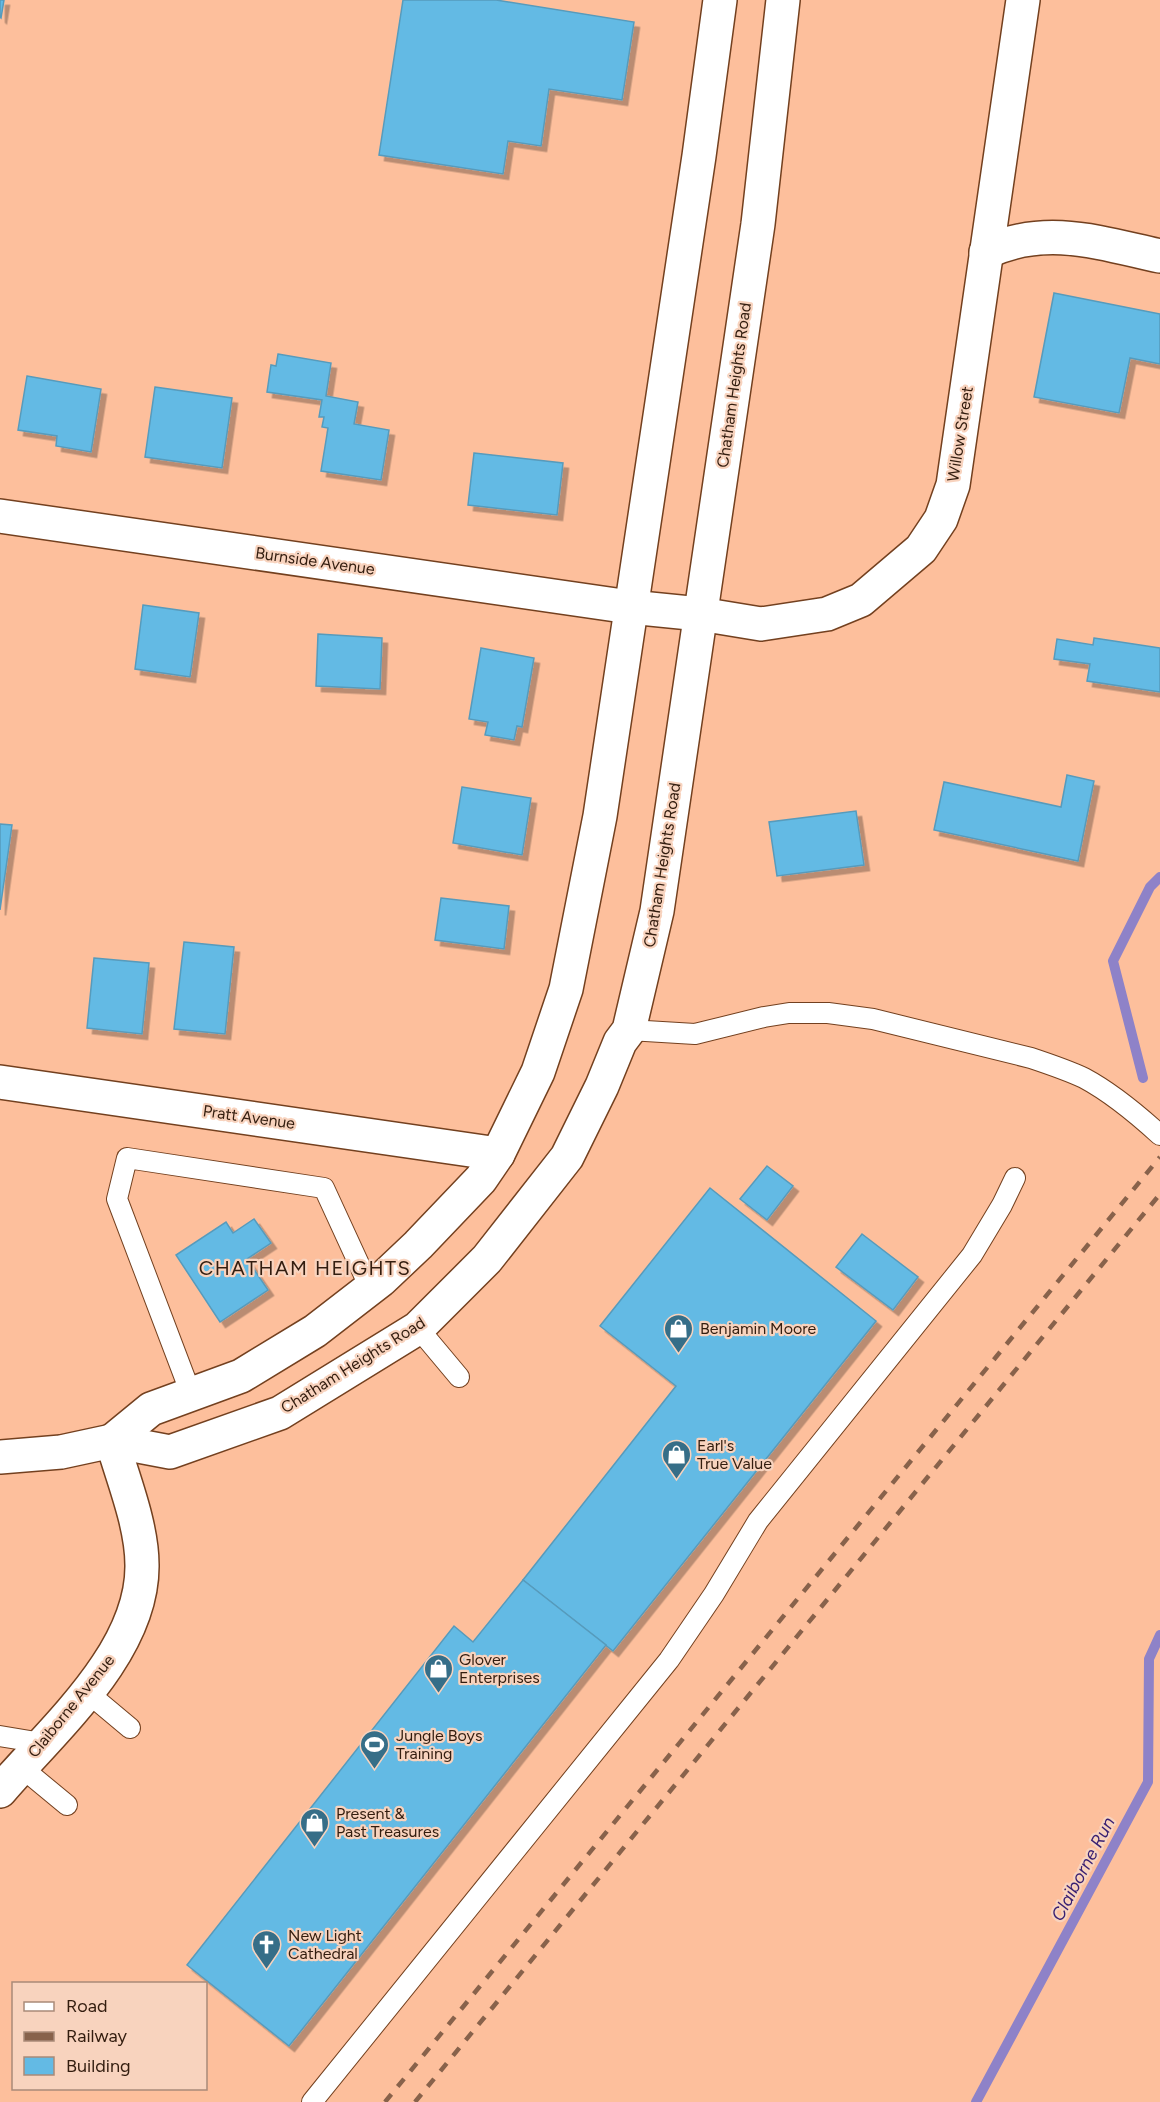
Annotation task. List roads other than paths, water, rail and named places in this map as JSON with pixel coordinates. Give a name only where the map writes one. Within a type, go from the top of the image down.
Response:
[{"type":"main road","name":"Chatham Heights Road","points":[[112,1441],[151,1409],[241,1376],[315,1331],[370,1288],[418,1245],[481,1179],[498,1154],[538,1072],[566,989],[600,816],[699,156],[720,0]]},
{"type":"main road","name":"Chatham Heights Road","points":[[0,1457],[61,1452],[112,1441],[170,1452],[280,1413],[418,1328],[487,1259],[567,1157],[602,1086],[620,1042],[629,1030],[657,911],[758,224],[783,0]]},
{"type":"main road","name":"Willow Street","points":[[630,607],[700,614],[761,624],[827,614],[861,600],[921,549],[941,519],[953,485],[1023,0]]},
{"type":"main road","points":[[986,252],[998,246],[1039,236],[1073,238],[1160,256]]},
{"type":"main road","name":"Burnside Avenue","points":[[0,516],[630,607]]},
{"type":"main road","name":"Pratt Avenue","points":[[0,1083],[498,1154]]},
{"type":"main road","name":"Claiborne Avenue","points":[[0,1791],[87,1692],[119,1647],[134,1612],[141,1584],[140,1544],[112,1441]]},
{"type":"lane","points":[[629,1030],[695,1034],[765,1017],[789,1014],[828,1013],[873,1019],[1031,1058],[1083,1078],[1104,1090],[1160,1135]]},
{"type":"lane","points":[[191,1394],[117,1199],[127,1158],[324,1188],[370,1288]]},
{"type":"lane","points":[[312,2102],[669,1660],[714,1594],[758,1521],[972,1255],[1002,1205],[1015,1178]]},
{"type":"lane","points":[[418,1328],[459,1377]]},
{"type":"lane","points":[[87,1692],[130,1728]]},
{"type":"lane","points":[[0,1736],[32,1755],[67,1805]]},
{"type":"waterway","name":"Claiborne Run","points":[[1143,1078],[1113,961],[1150,887],[1160,877]]},
{"type":"waterway","name":"Claiborne Run","points":[[976,2102],[1148,1782],[1149,1659],[1160,1635]]},
{"type":"railway","points":[[385,2102],[1160,1157]]},
{"type":"railway","points":[[415,2102],[1160,1194]]},
{"type":"place","name":"Benjamin Moore","points":[[679,1354]]},
{"type":"place","name":"Earl's True Value","points":[[676,1480]]},
{"type":"place","name":"Glover Enterprises","points":[[438,1694]]},
{"type":"place","name":"Jungle Boys Training","points":[[375,1770]]},
{"type":"place","name":"Present & Past Treasures","points":[[315,1848]]},
{"type":"place","name":"New Light Cathedral","points":[[267,1970]]},
{"type":"district","name":"CHATHAM HEIGHTS","points":[[305,1268]]}]
